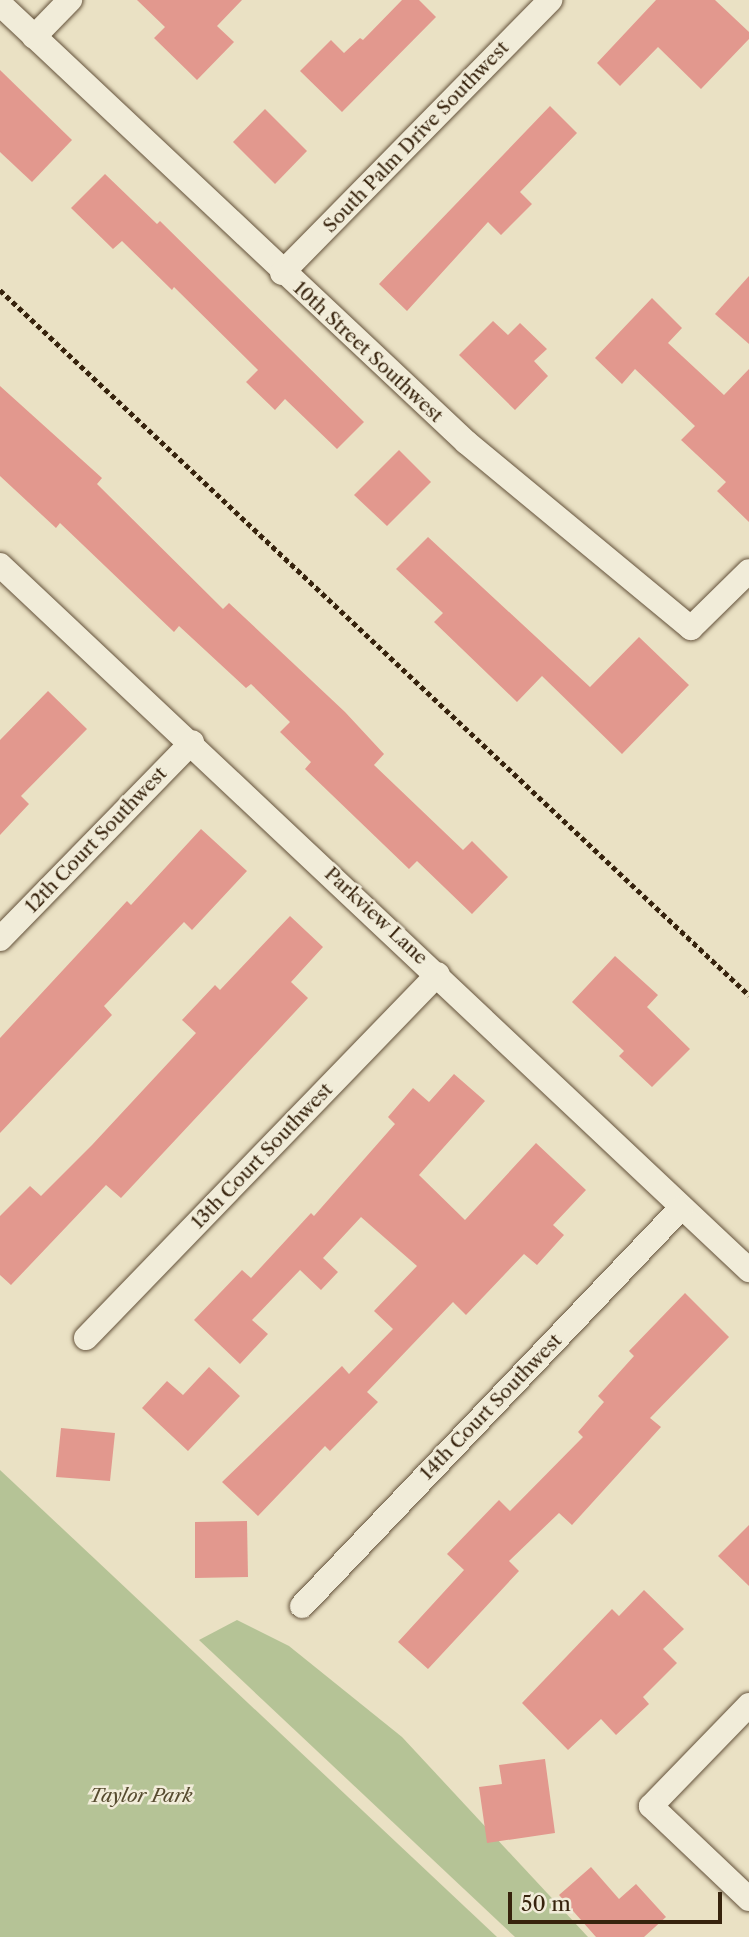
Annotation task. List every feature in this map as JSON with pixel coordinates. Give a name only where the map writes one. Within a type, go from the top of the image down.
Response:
[{"type":"street","points":[[34,37],[70,0]]},
{"type":"street","name":"South Palm Drive Southwest","points":[[282,273],[550,0]]},
{"type":"street","name":"10th Street Southwest","points":[[0,4],[282,273],[466,442],[691,628],[749,571]]},
{"type":"street","name":"Parkview Lane","points":[[0,565],[192,742],[749,1270]]},
{"type":"street","name":"12th Court Southwest","points":[[0,939],[192,742]]},
{"type":"street","name":"13th Court Southwest","points":[[86,1338],[438,974]]},
{"type":"street","name":"14th Court Southwest","points":[[302,1606],[681,1208]]},
{"type":"street","points":[[749,1705],[651,1805],[749,1899]]},
{"type":"path","points":[[0,290],[749,995]]},
{"type":"green space","name":"Taylor Park","points":[[0,1470],[96,1560],[497,1937],[0,1937]]},
{"type":"green space","points":[[237,1620],[289,1646],[402,1737],[588,1937],[515,1937],[199,1640]]},
{"type":"building","points":[[137,0],[242,0],[217,26],[234,42],[197,80],[154,38],[165,27]]},
{"type":"building","points":[[402,0],[419,0],[436,17],[342,112],[300,71],[331,40],[344,53],[360,38],[363,40]]},
{"type":"building","points":[[656,0],[715,0],[749,32],[749,39],[701,89],[658,47],[620,86],[597,63]]},
{"type":"building","points":[[0,70],[72,140],[32,182],[0,152]]},
{"type":"building","points":[[550,106],[577,133],[520,192],[532,204],[501,235],[488,222],[407,311],[379,284]]},
{"type":"building","points":[[265,109],[307,151],[275,184],[233,142]]},
{"type":"building","points":[[105,174],[157,224],[160,221],[364,422],[337,449],[285,399],[275,410],[246,382],[258,370],[174,287],[172,290],[122,241],[113,249],[71,208]]},
{"type":"building","points":[[749,276],[749,344],[715,314]]},
{"type":"building","points":[[652,298],[682,328],[668,343],[724,395],[749,369],[749,522],[717,491],[726,482],[681,440],[695,426],[635,369],[622,384],[595,358]]},
{"type":"building","points":[[493,321],[508,335],[520,323],[547,349],[534,361],[548,376],[515,410],[459,355]]},
{"type":"building","points":[[0,386],[102,478],[97,484],[223,609],[229,603],[345,712],[384,754],[374,765],[463,850],[472,841],[508,877],[472,914],[417,861],[409,869],[305,769],[311,762],[280,732],[290,722],[251,684],[246,688],[179,626],[174,632],[60,523],[56,528],[0,476]]},
{"type":"building","points":[[399,450],[431,482],[387,526],[354,495]]},
{"type":"building","points":[[428,537],[590,687],[639,637],[689,685],[622,754],[542,676],[517,702],[434,622],[443,613],[396,569]]},
{"type":"building","points":[[48,691],[87,729],[21,796],[29,804],[0,835],[0,740]]},
{"type":"building","points":[[201,829],[247,871],[192,930],[184,922],[104,1006],[112,1015],[0,1133],[0,1038],[127,901],[131,905]]},
{"type":"building","points":[[290,916],[323,947],[291,982],[308,998],[121,1198],[106,1185],[11,1285],[0,1275],[0,1216],[30,1186],[41,1196],[92,1145],[196,1033],[182,1020],[215,985],[220,990]]},
{"type":"building","points":[[615,956],[658,995],[647,1007],[690,1049],[652,1087],[619,1056],[624,1051],[572,1002]]},
{"type":"building","points":[[454,1074],[485,1101],[419,1175],[465,1220],[536,1143],[586,1190],[553,1225],[564,1235],[537,1265],[524,1254],[466,1315],[453,1302],[367,1392],[378,1402],[330,1451],[325,1446],[258,1516],[222,1482],[342,1366],[349,1374],[393,1329],[374,1311],[417,1266],[361,1217],[323,1258],[338,1272],[321,1290],[300,1270],[252,1320],[268,1334],[240,1364],[194,1320],[242,1270],[251,1278],[311,1213],[314,1216],[395,1124],[388,1117],[413,1088],[429,1102]]},
{"type":"building","points":[[685,1293],[729,1337],[650,1418],[661,1427],[572,1525],[559,1513],[509,1561],[519,1571],[428,1669],[398,1642],[464,1570],[447,1554],[499,1500],[510,1511],[583,1437],[578,1432],[604,1402],[598,1396],[634,1356],[629,1351]]},
{"type":"building","points":[[209,1367],[240,1396],[188,1451],[142,1408],[167,1381],[183,1395]]},
{"type":"building","points":[[61,1428],[115,1433],[110,1481],[56,1477]]},
{"type":"building","points":[[247,1521],[248,1577],[195,1578],[195,1522]]},
{"type":"building","points":[[749,1525],[749,1586],[718,1556]]},
{"type":"building","points":[[644,1590],[684,1629],[663,1649],[677,1663],[643,1697],[649,1704],[616,1735],[601,1719],[568,1750],[522,1703],[612,1609],[619,1616]]},
{"type":"building","points":[[545,1759],[555,1833],[487,1843],[479,1787],[502,1784],[499,1765]]},
{"type":"building","points":[[591,1867],[619,1899],[636,1884],[666,1917],[644,1937],[596,1937],[559,1895]]}]
